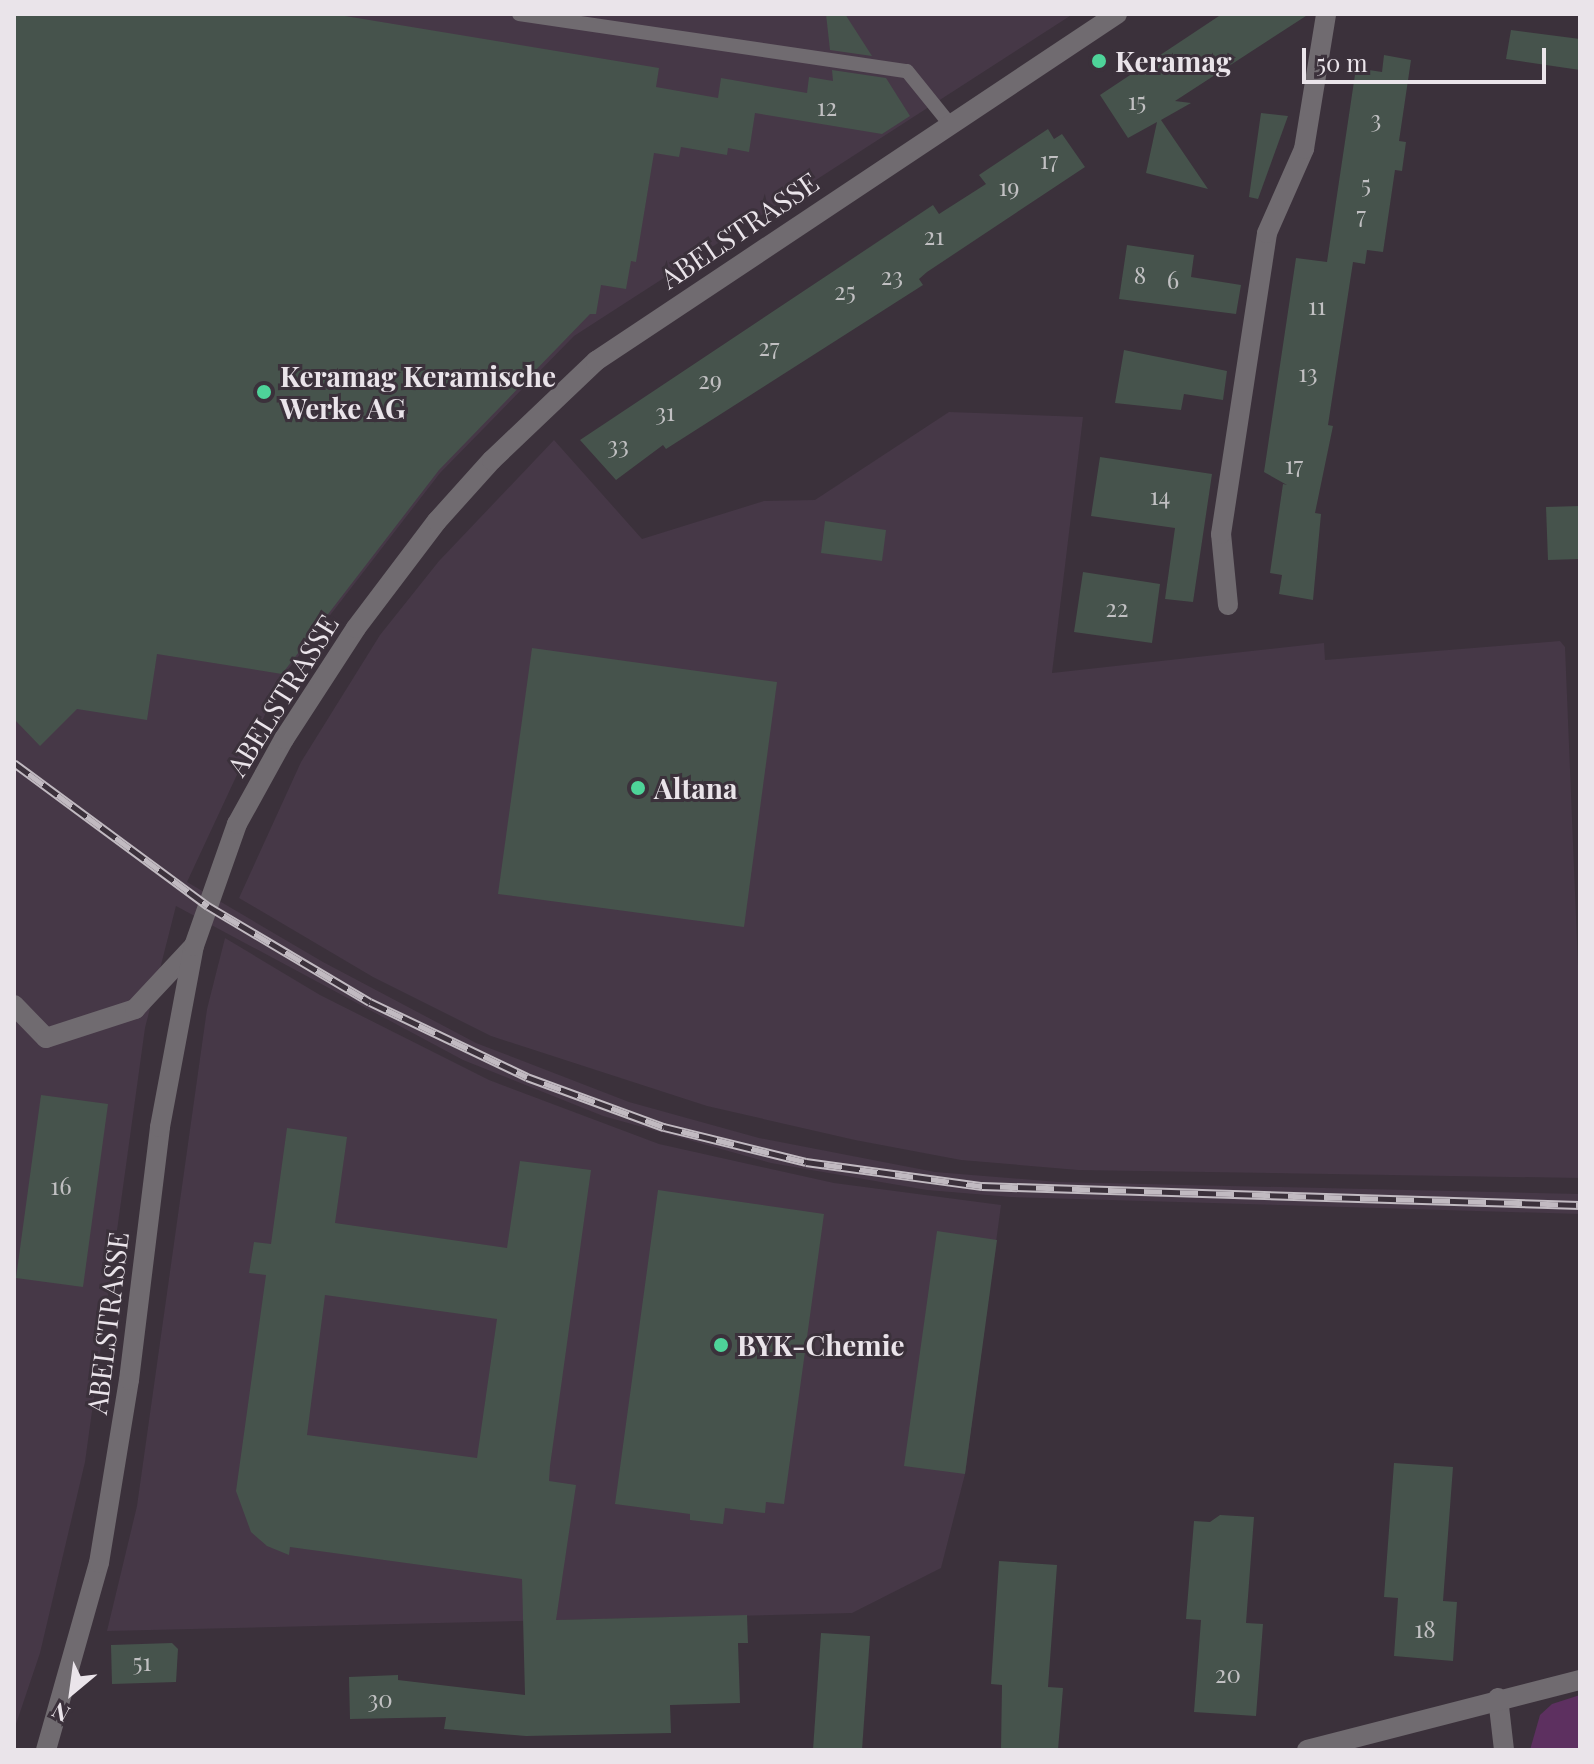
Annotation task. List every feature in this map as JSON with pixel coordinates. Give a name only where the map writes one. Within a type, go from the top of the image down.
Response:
[{"type":"street","name":"ABELSTRASSE","points":[[46,1750],[99,1563],[129,1380],[160,1127],[194,946],[232,836],[277,750],[356,628],[437,521],[492,460],[596,361],[949,123],[1117,14]]},
{"type":"street","points":[[1228,605],[1221,534],[1267,233],[1304,149],[1326,14]]},
{"type":"street","points":[[14,1005],[46,1038],[135,1009],[194,946]]},
{"type":"street","points":[[1307,1750],[1498,1698],[1580,1680]]},
{"type":"street","points":[[1498,1698],[1504,1750]]},
{"type":"lane","points":[[519,14],[907,71],[949,123]]},
{"type":"shaded area","name":"Keramag Keramische Werke AG","points":[[14,14],[1073,14],[574,336],[440,473],[283,676],[187,882],[323,962],[476,1043],[629,1102],[759,1138],[935,1172],[1059,1182],[1580,1194],[1580,1214],[1011,1197],[927,1190],[771,1163],[603,1116],[463,1060],[176,906],[145,1028],[85,1462],[40,1653],[14,1730]]},
{"type":"shaded area","points":[[949,412],[1083,417],[1052,673],[1324,643],[1325,660],[1560,641],[1565,647],[1580,1015],[1580,1178],[1078,1170],[961,1160],[855,1140],[707,1106],[491,1036],[373,977],[239,898],[301,762],[380,635],[439,561],[554,440],[642,539],[764,501],[815,500]]},
{"type":"shaded area","points":[[225,938],[320,995],[489,1080],[659,1144],[834,1183],[1001,1205],[965,1474],[941,1568],[852,1613],[107,1631],[137,1506],[207,1009]]},
{"type":"shaded area","points":[[1580,1695],[1580,1750],[1530,1750],[1540,1715],[1552,1704]]},
{"type":"building","name":"Keramag Keramische Werke AG","points":[[14,14],[333,14],[659,68],[656,87],[718,98],[721,78],[807,93],[809,77],[833,81],[832,70],[886,78],[910,116],[882,134],[755,113],[749,152],[728,148],[727,155],[681,147],[679,157],[654,153],[636,262],[631,261],[626,289],[601,285],[596,314],[590,314],[439,470],[282,674],[157,654],[147,720],[77,709],[40,746],[14,719]]},
{"type":"building","points":[[826,14],[845,14],[872,56],[830,50]]},
{"type":"building","points":[[1222,14],[1309,14],[1175,101],[1191,103],[1161,120],[1208,189],[1146,173],[1157,122],[1128,138],[1100,95]]},
{"type":"building","points":[[1511,30],[1580,39],[1580,70],[1506,59]]},
{"type":"building","points":[[1384,55],[1411,60],[1399,141],[1406,142],[1402,171],[1395,170],[1383,252],[1367,250],[1365,264],[1353,262],[1328,425],[1333,426],[1315,513],[1321,514],[1313,600],[1279,594],[1282,575],[1270,573],[1283,484],[1287,485],[1264,472],[1296,258],[1327,262],[1356,68],[1382,72]]},
{"type":"building","points":[[1261,113],[1288,116],[1258,199],[1249,197]]},
{"type":"building","points":[[1048,129],[1054,139],[1062,134],[1085,167],[927,272],[919,279],[923,285],[666,449],[663,445],[616,480],[580,440],[933,205],[939,214],[986,184],[979,175]]},
{"type":"building","points":[[1127,245],[1194,255],[1191,277],[1241,285],[1236,314],[1119,299]]},
{"type":"building","points":[[1124,350],[1227,371],[1223,400],[1184,394],[1181,410],[1115,403]]},
{"type":"building","points":[[1100,457],[1212,474],[1193,602],[1165,599],[1175,528],[1091,516]]},
{"type":"building","points":[[1580,506],[1580,559],[1548,560],[1546,507]]},
{"type":"building","points":[[825,521],[886,530],[882,561],[821,553]]},
{"type":"building","points":[[1083,572],[1160,584],[1152,643],[1074,632]]},
{"type":"building","name":"Altana","points":[[532,648],[777,682],[744,927],[498,894]]},
{"type":"building","points":[[41,1095],[108,1104],[83,1287],[16,1278]]},
{"type":"building","name":"BYK-Chemie","points":[[287,1128],[347,1137],[335,1223],[507,1248],[520,1161],[591,1170],[550,1466],[549,1481],[576,1485],[556,1620],[747,1615],[748,1643],[738,1643],[740,1703],[670,1705],[671,1733],[526,1736],[444,1729],[446,1717],[350,1719],[349,1677],[398,1675],[398,1680],[525,1695],[522,1579],[290,1547],[289,1555],[267,1546],[251,1532],[236,1491],[266,1275],[249,1273],[254,1242],[271,1244]],"holes":[[[325,1295],[497,1319],[477,1458],[307,1435]]]},
{"type":"building","points":[[658,1190],[824,1214],[784,1504],[766,1502],[765,1513],[725,1508],[723,1524],[690,1520],[690,1514],[615,1504]]},
{"type":"building","points":[[937,1231],[997,1240],[965,1474],[904,1466]]},
{"type":"building","points":[[1394,1463],[1453,1467],[1443,1601],[1457,1602],[1453,1661],[1394,1656],[1398,1598],[1384,1597]]},
{"type":"building","points":[[1220,1515],[1254,1517],[1246,1623],[1263,1624],[1256,1716],[1194,1712],[1201,1620],[1186,1619],[1194,1521],[1210,1522]]},
{"type":"building","points":[[999,1561],[1057,1565],[1048,1687],[1063,1688],[1058,1750],[1001,1750],[1002,1685],[991,1684]]},
{"type":"building","points":[[821,1633],[870,1636],[862,1750],[813,1750]]},
{"type":"building","points":[[172,1643],[178,1649],[176,1682],[112,1684],[111,1645]]},
{"type":"railway","points":[[14,763],[208,906],[370,1002],[527,1077],[664,1127],[806,1162],[982,1186],[1580,1205]]},
{"type":"place","name":"Keramag","points":[[1099,61]]},
{"type":"place","name":"Keramag Keramische Werke AG","points":[[264,392]]},
{"type":"place","name":"Altana","points":[[638,788]]},
{"type":"place","name":"BYK-Chemie","points":[[721,1345]]}]
